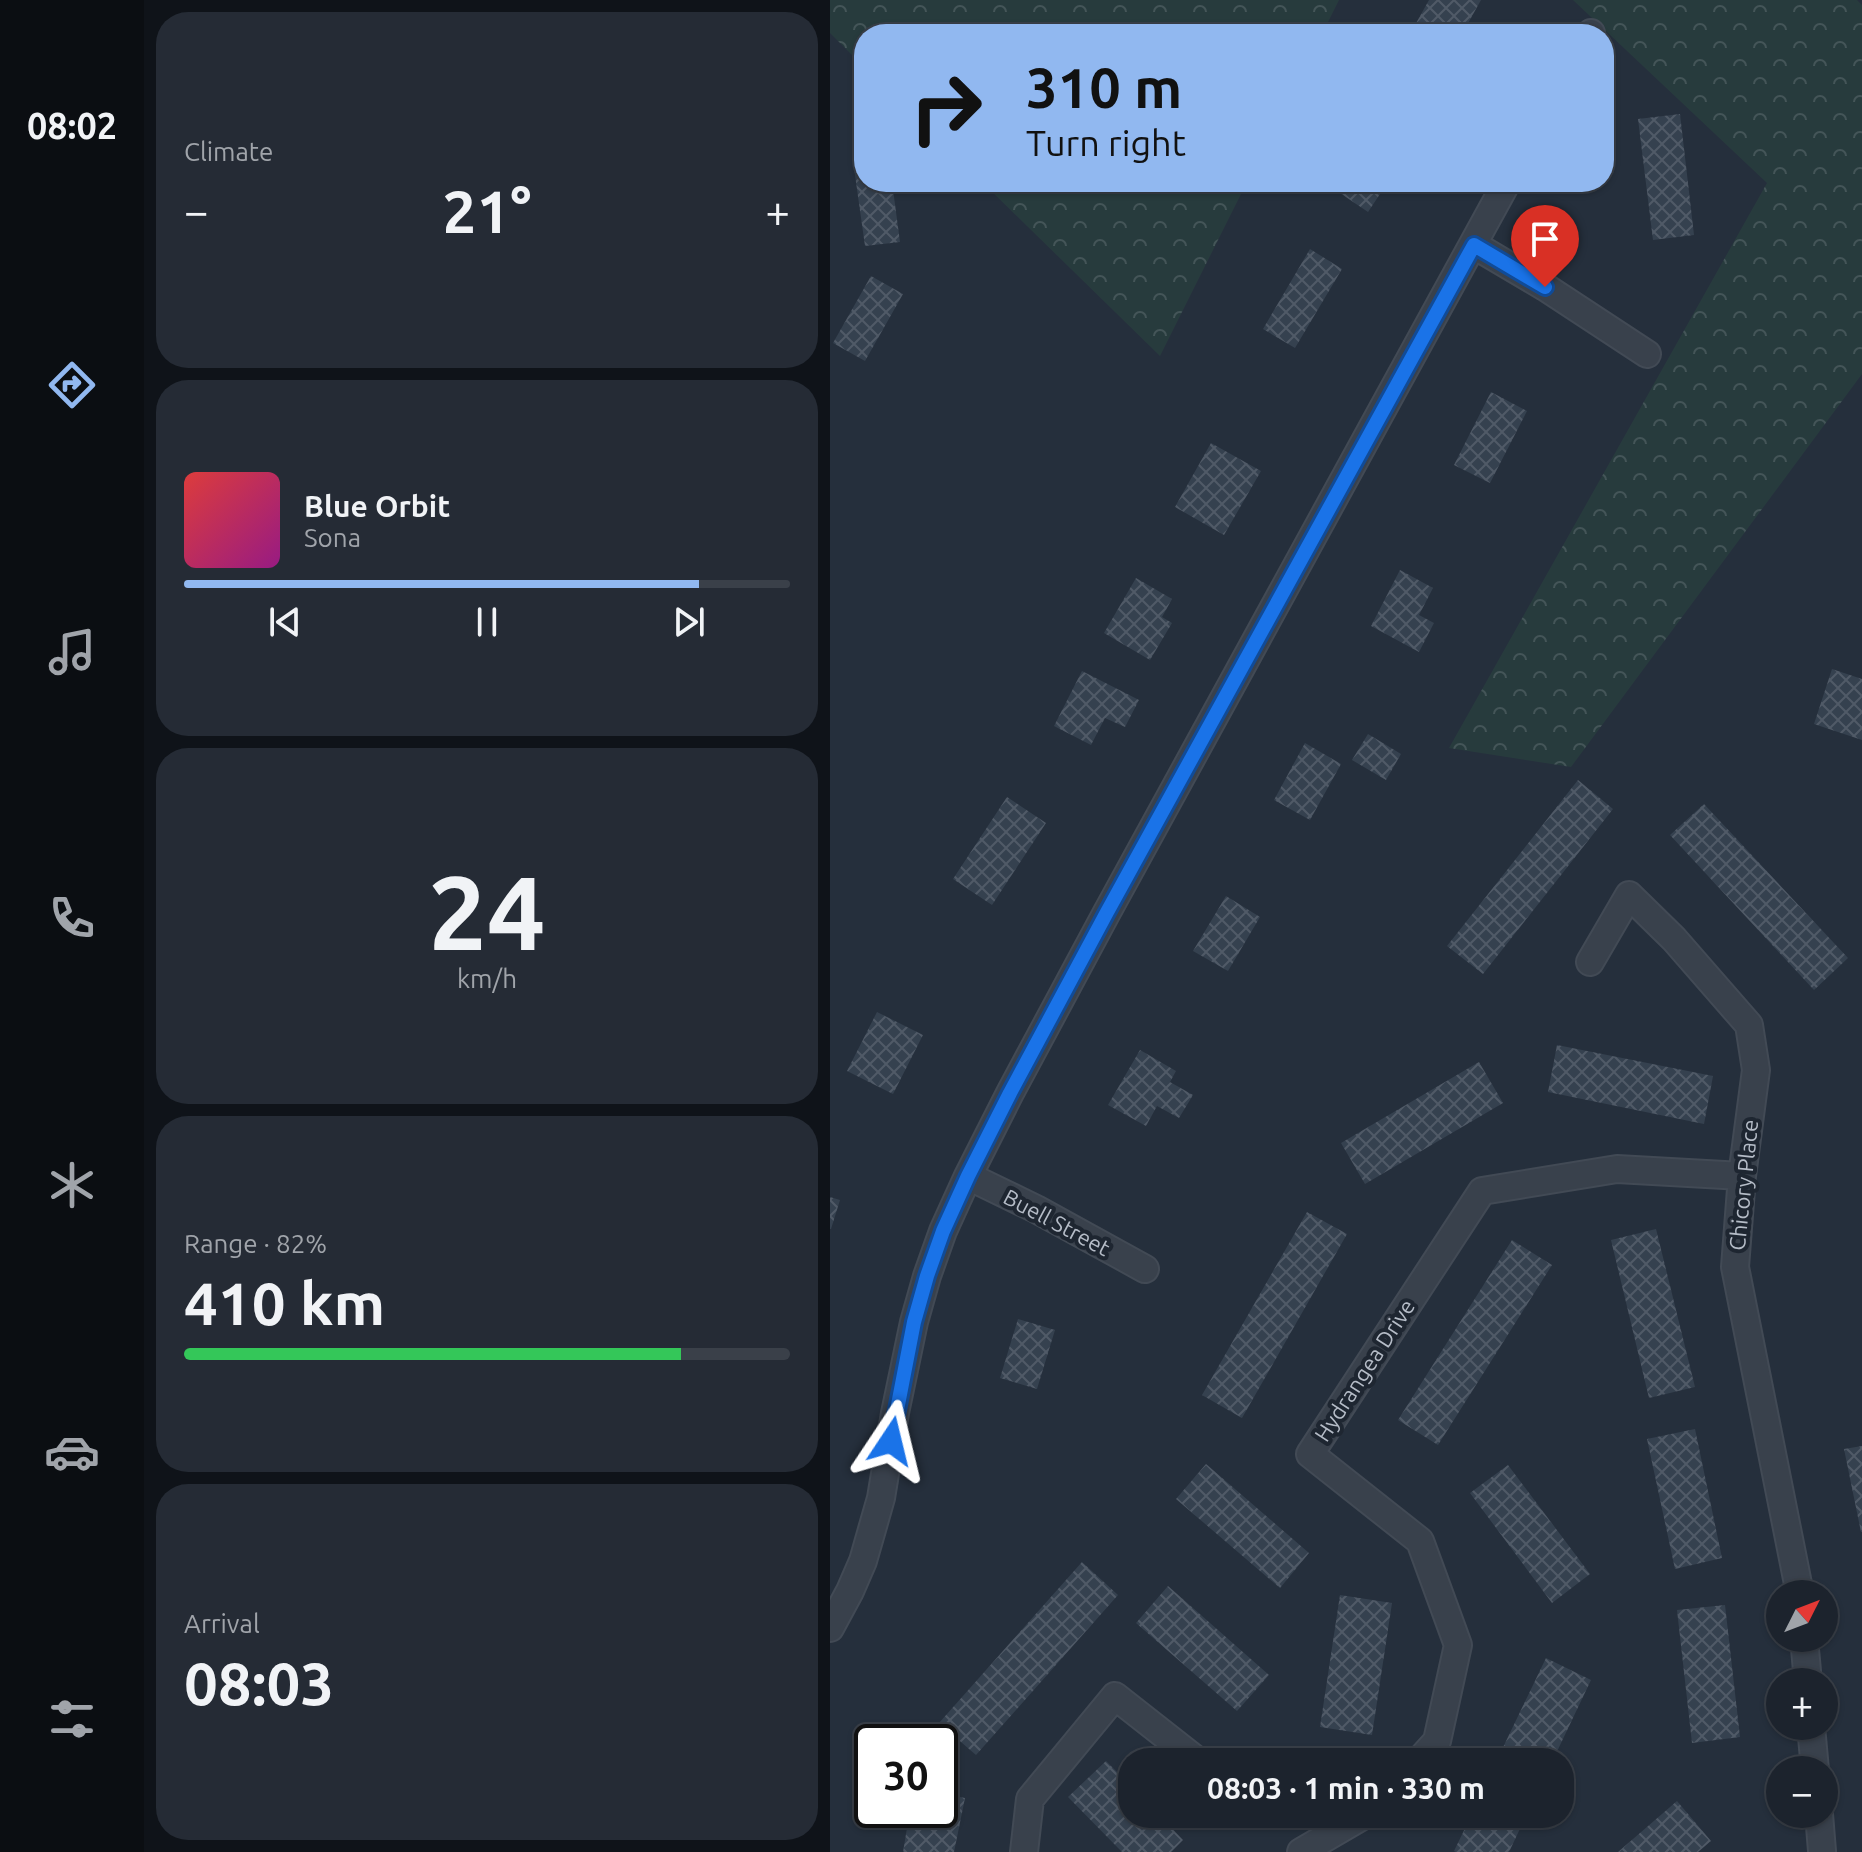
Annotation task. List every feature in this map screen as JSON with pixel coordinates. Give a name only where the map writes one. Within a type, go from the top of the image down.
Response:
[{"type":"street","points":[[830,1628],[863,1561],[881,1498],[914,1322],[943,1231],[968,1176],[1106,914],[1502,192]]},
{"type":"street","points":[[1474,245],[1647,354]]},
{"type":"street","name":"Chicory Place","points":[[1590,962],[1629,895],[1674,939],[1749,1025],[1756,1070],[1742,1176],[1735,1267],[1797,1580]]},
{"type":"street","name":"Hydrangea Drive","points":[[1431,1748],[1437,1741],[1458,1645],[1420,1541],[1310,1454],[1482,1191],[1617,1169],[1742,1176]]},
{"type":"street","name":"Buell Street","points":[[968,1176],[1036,1209],[1145,1269]]},
{"type":"street","points":[[1024,1852],[1030,1799],[1115,1696],[1181,1748]]},
{"type":"street","points":[[1301,1852],[1342,1828]]},
{"type":"street","points":[[1820,1828],[1822,1852]]},
{"type":"green space","points":[[830,0],[1339,0],[1327,24],[854,24],[854,57],[830,33]]},
{"type":"green space","points":[[1573,0],[1857,0],[1862,5],[1862,374],[1571,767],[1449,748],[1767,183],[1614,39],[1614,24],[1598,24]]},
{"type":"green space","points":[[992,192],[1242,192],[1160,356]]},
{"type":"building","points":[[1429,0],[1481,0],[1468,24],[1416,24]]},
{"type":"building","points":[[1680,114],[1694,235],[1653,240],[1638,119]]},
{"type":"building","points":[[857,192],[893,192],[900,242],[865,246]]},
{"type":"building","points":[[1338,192],[1381,192],[1368,212]]},
{"type":"building","points":[[1310,249],[1342,269],[1295,348],[1263,329]]},
{"type":"building","points":[[871,276],[903,294],[865,361],[833,343]]},
{"type":"building","points":[[1491,392],[1527,411],[1490,483],[1454,465]]},
{"type":"building","points":[[1211,443],[1261,471],[1224,535],[1175,507]]},
{"type":"building","points":[[1400,570],[1433,588],[1419,615],[1434,623],[1419,652],[1371,626]]},
{"type":"building","points":[[1136,578],[1172,599],[1162,617],[1172,623],[1150,660],[1104,633]]},
{"type":"building","points":[[1832,669],[1862,679],[1862,740],[1814,724]]},
{"type":"building","points":[[1082,671],[1139,700],[1125,727],[1105,718],[1091,745],[1054,726]]},
{"type":"building","points":[[1368,734],[1401,754],[1386,780],[1352,760]]},
{"type":"building","points":[[1305,743],[1341,764],[1310,820],[1274,800]]},
{"type":"building","points":[[1578,780],[1613,809],[1483,974],[1447,946]]},
{"type":"building","points":[[1007,797],[1046,823],[992,905],[953,879]]},
{"type":"building","points":[[1704,804],[1848,958],[1814,990],[1670,835]]},
{"type":"building","points":[[1226,896],[1260,917],[1228,971],[1193,951]]},
{"type":"building","points":[[877,1012],[923,1035],[893,1094],[847,1071]]},
{"type":"building","points":[[1557,1045],[1713,1076],[1704,1124],[1548,1092]]},
{"type":"building","points":[[1140,1050],[1176,1071],[1170,1082],[1193,1095],[1179,1118],[1157,1106],[1146,1126],[1108,1105]]},
{"type":"building","points":[[1479,1062],[1503,1103],[1365,1184],[1341,1143]]},
{"type":"building","points":[[830,1197],[840,1200],[831,1229],[830,1229]]},
{"type":"building","points":[[1307,1212],[1347,1234],[1242,1418],[1202,1395]]},
{"type":"building","points":[[1656,1229],[1695,1387],[1649,1398],[1611,1240]]},
{"type":"building","points":[[1512,1240],[1552,1265],[1438,1445],[1398,1420]]},
{"type":"building","points":[[1018,1319],[1055,1330],[1037,1389],[1000,1378]]},
{"type":"building","points":[[1695,1429],[1722,1558],[1675,1569],[1647,1439]]},
{"type":"building","points":[[1862,1446],[1862,1532],[1861,1532],[1844,1449]]},
{"type":"building","points":[[1206,1464],[1309,1553],[1280,1588],[1176,1499]]},
{"type":"building","points":[[1508,1465],[1590,1574],[1552,1603],[1470,1493]]},
{"type":"building","points":[[1082,1562],[1118,1595],[976,1755],[958,1739],[958,1724],[939,1723]]},
{"type":"building","points":[[1168,1586],[1269,1675],[1237,1711],[1136,1623]]},
{"type":"building","points":[[1340,1595],[1392,1603],[1372,1735],[1320,1727]]},
{"type":"building","points":[[1725,1605],[1740,1737],[1692,1743],[1677,1610]]},
{"type":"building","points":[[1546,1658],[1591,1680],[1559,1748],[1503,1748]]},
{"type":"building","points":[[1106,1761],[1118,1773],[1118,1828],[1171,1828],[1183,1840],[1171,1852],[1122,1852],[1068,1797]]},
{"type":"building","points":[[958,1797],[965,1798],[954,1852],[903,1852],[907,1828],[958,1828]]},
{"type":"building","points":[[1677,1801],[1711,1841],[1698,1852],[1618,1852]]},
{"type":"building","points":[[1465,1828],[1520,1828],[1509,1852],[1454,1851]]},
{"type":"route","points":[[891,1441],[914,1322],[927,1276],[968,1176],[1106,914],[1474,245],[1545,287]]}]
